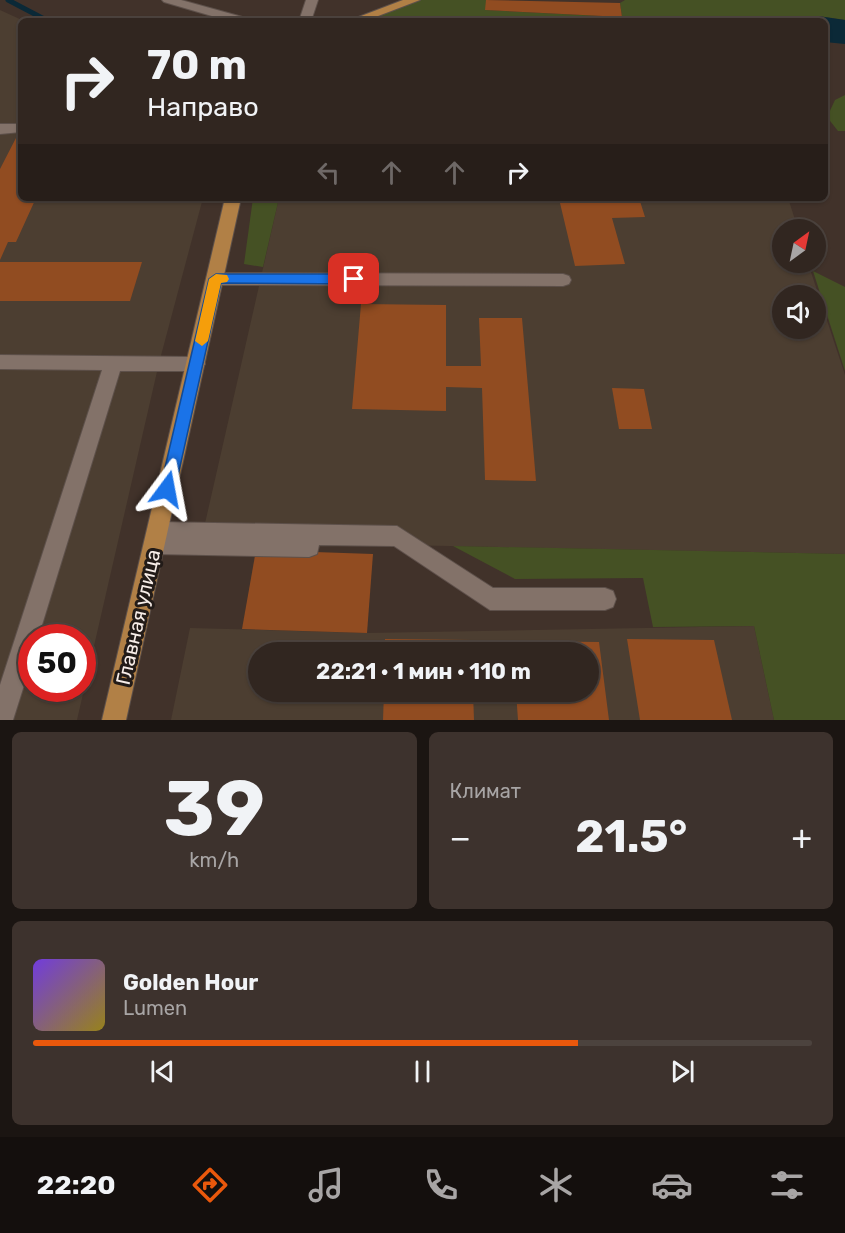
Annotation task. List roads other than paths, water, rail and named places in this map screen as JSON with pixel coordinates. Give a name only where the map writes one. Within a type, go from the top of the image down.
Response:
[{"type":"main road","points":[[363,18],[414,0]]},
{"type":"main road","name":"Главная улица","points":[[114,720],[233,201]]},
{"type":"street","points":[[168,0],[231,18]]},
{"type":"street","points":[[306,18],[312,0]]},
{"type":"street","points":[[0,130],[1,128],[18,128]]},
{"type":"street","points":[[216,279],[563,280]]},
{"type":"street","points":[[0,362],[196,364]]},
{"type":"street","points":[[1,720],[113,363]]},
{"type":"street","points":[[156,538],[397,536],[490,599],[605,599]]},
{"type":"street","points":[[156,538],[309,547]]},
{"type":"water","points":[[818,16],[845,20],[845,44],[828,42],[828,18],[809,18]]},
{"type":"waterway","points":[[8,0],[42,18]]}]
